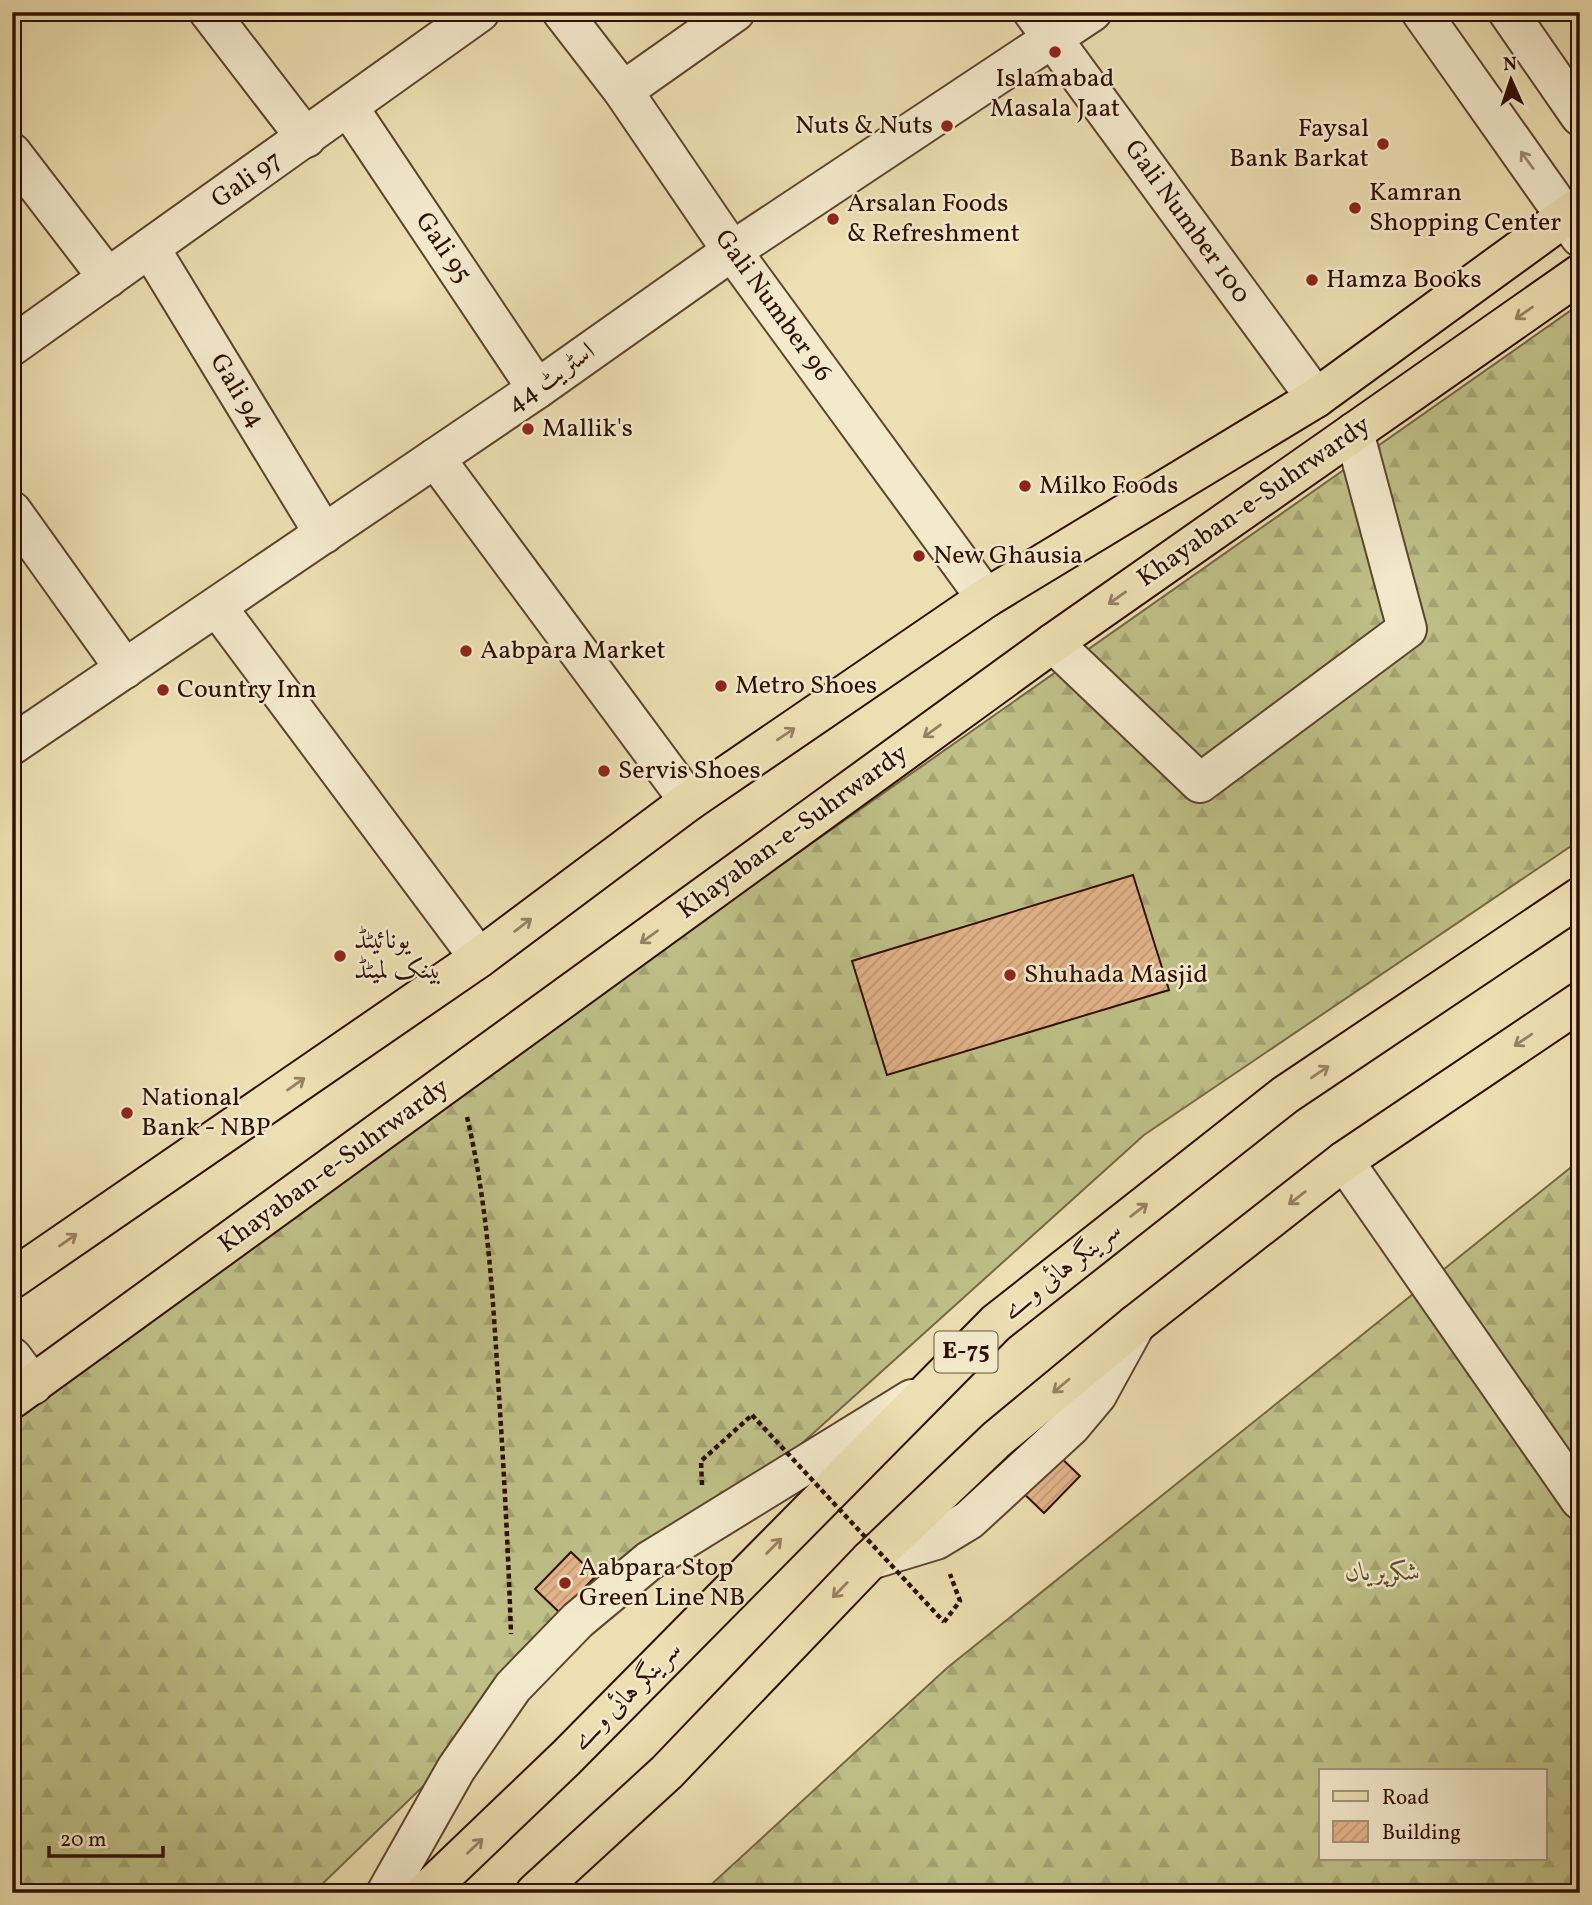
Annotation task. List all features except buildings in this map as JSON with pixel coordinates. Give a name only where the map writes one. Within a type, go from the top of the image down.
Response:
[{"type":"main road","name":"Khayaban-e-Suhrwardy","points":[[12,1279],[479,958],[689,801],[986,598],[1316,398],[1575,220]]},
{"type":"main road","name":"Khayaban-e-Suhrwardy","points":[[19,1380],[457,1077],[1053,643],[1580,274]]},
{"type":"main road","name":"سرینگر ہائی وے","points":[[425,1893],[566,1758],[996,1323],[1285,1095],[1580,897]]},
{"type":"main road","points":[[535,1893],[667,1772],[870,1560],[997,1440],[1136,1324],[1344,1161],[1580,1002]]},
{"type":"street","points":[[209,12],[306,138]]},
{"type":"street","name":"Gali 97","points":[[12,346],[480,12]]},
{"type":"street","name":"Gali Number 96","points":[[562,12],[623,91],[732,251],[986,598]]},
{"type":"street","points":[[623,91],[735,12]]},
{"type":"street","name":"اسٹریٹ 44","points":[[12,745],[537,389],[1043,26],[1091,12]]},
{"type":"street","points":[[1421,12],[1575,220]]},
{"type":"street","points":[[1507,12],[1580,116]]},
{"type":"street","name":"Gali Number 100","points":[[1043,26],[1316,398]]},
{"type":"street","name":"Gali 95","points":[[349,108],[537,389]]},
{"type":"street","points":[[12,153],[108,278]]},
{"type":"street","name":"Gali 94","points":[[150,248],[324,534]]},
{"type":"street","points":[[1053,643],[1200,783],[1407,629],[1354,432]]},
{"type":"street","points":[[436,458],[689,801]]},
{"type":"street","points":[[12,511],[125,669]]},
{"type":"street","points":[[217,607],[479,958]]},
{"type":"street","points":[[1344,1161],[1580,1500]]},
{"type":"street","points":[[870,1560],[936,1540],[969,1520],[1071,1426],[1097,1395],[1136,1324]]},
{"type":"street","points":[[386,1893],[456,1769],[513,1687],[578,1620],[649,1561],[705,1524],[929,1389]]},
{"type":"path","points":[[457,1077],[474,1146],[492,1288],[506,1497],[513,1687]]},
{"type":"path","points":[[705,1524],[701,1461],[752,1415],[944,1622],[960,1601],[936,1540]]},
{"type":"green space","points":[[1580,304],[1580,840],[1144,1135],[444,1766],[313,1893],[12,1893],[12,1405]]},
{"type":"green space","name":"شکرپریاں","points":[[1580,1160],[1580,1893],[702,1893],[947,1668]]},
{"type":"place","name":"Islamabad Masala Jaat","points":[[1055,52]]},
{"type":"place","name":"Nuts & Nuts","points":[[947,126]]},
{"type":"place","name":"Faysal Bank Barkat","points":[[1383,144]]},
{"type":"place","name":"Kamran Shopping Center","points":[[1355,208]]},
{"type":"place","name":"Arsalan Foods & Refreshment","points":[[833,219]]},
{"type":"place","name":"Hamza Books","points":[[1312,280]]},
{"type":"place","name":"Mallik's","points":[[528,429]]},
{"type":"place","name":"Milko Foods","points":[[1025,486]]},
{"type":"place","name":"New Ghausia","points":[[919,556]]},
{"type":"place","name":"Aabpara Market","points":[[466,651]]},
{"type":"place","name":"Metro Shoes","points":[[721,686]]},
{"type":"place","name":"Country Inn","points":[[163,690]]},
{"type":"place","name":"Servis Shoes","points":[[604,771]]},
{"type":"place","name":"یونائیٹڈ بینک لمیٹڈ","points":[[340,956]]},
{"type":"place","name":"Shuhada Masjid","points":[[1010,975]]},
{"type":"place","name":"National Bank - NBP","points":[[127,1113]]},
{"type":"place","name":"Aabpara Stop Green Line NB","points":[[565,1583]]}]
